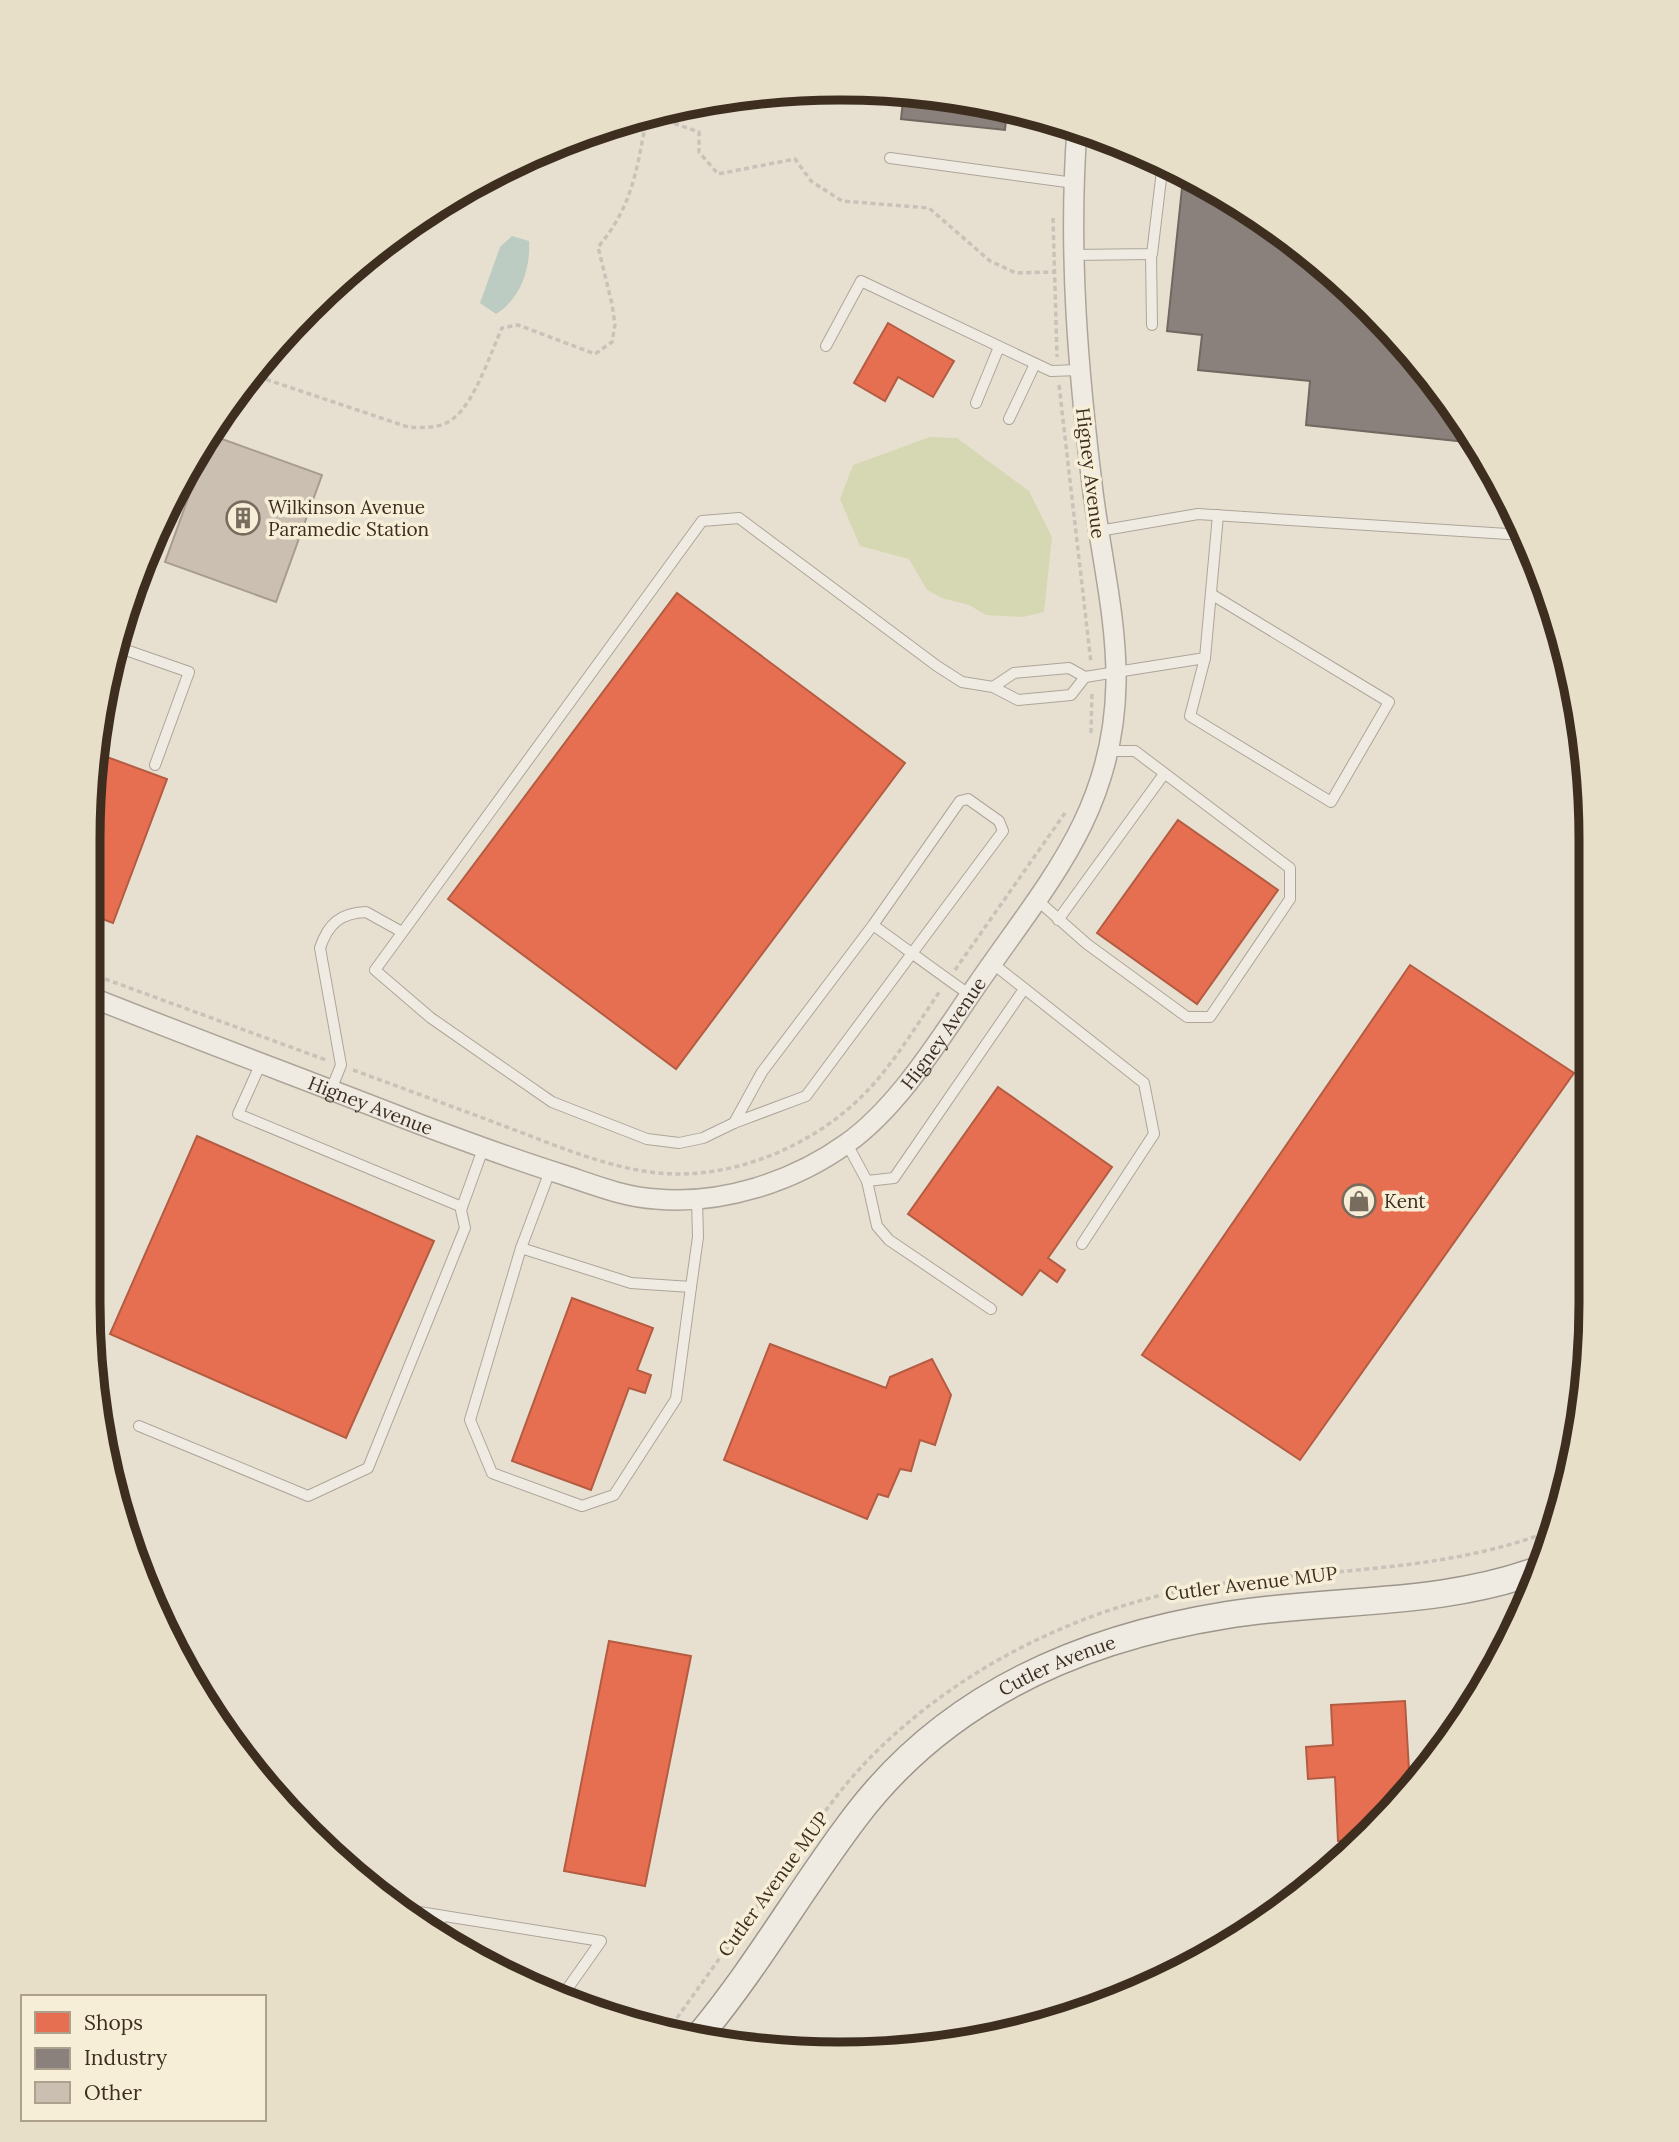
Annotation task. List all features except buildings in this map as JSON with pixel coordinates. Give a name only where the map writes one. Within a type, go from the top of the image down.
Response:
[{"type":"street","name":"Higney Avenue","points":[[100,1005],[261,1063],[483,1149],[622,1195],[659,1200],[696,1199],[730,1194],[806,1168],[847,1144],[877,1117],[929,1053],[1066,857],[1095,801],[1109,751],[1115,671],[1079,370],[1073,282],[1076,139]]},
{"type":"street","name":"Cutler Avenue","points":[[713,2026],[857,1815],[899,1769],[975,1707],[1026,1675],[1071,1654],[1166,1625],[1262,1609],[1436,1595],[1527,1574]]},
{"type":"lane","points":[[890,158],[1074,183]]},
{"type":"lane","points":[[1152,325],[1152,254],[1162,174]]},
{"type":"lane","points":[[1073,255],[1152,254]]},
{"type":"lane","points":[[826,346],[861,281],[1051,371],[1079,370]]},
{"type":"lane","points":[[976,403],[999,346]]},
{"type":"lane","points":[[1009,419],[1035,363]]},
{"type":"lane","points":[[1099,531],[1198,514],[1513,534]]},
{"type":"lane","points":[[1211,594],[1389,702],[1331,802],[1190,716],[1205,658],[1218,515]]},
{"type":"lane","points":[[734,1123],[762,1072],[873,925],[960,802],[968,799],[999,821],[1003,831],[806,1096],[734,1123],[703,1138],[668,1142],[647,1139],[551,1102],[431,1018],[375,970],[702,522],[739,518],[937,666],[962,682],[993,687],[1018,699],[1071,695],[1089,677],[1205,658]]},
{"type":"lane","points":[[125,650],[188,672],[155,765]]},
{"type":"lane","points":[[993,687],[1014,673],[1069,668],[1089,677]]},
{"type":"lane","points":[[1036,899],[1055,913],[1058,920],[1187,1017],[1210,1017],[1290,899],[1290,868],[1135,751],[1109,751]]},
{"type":"lane","points":[[1058,920],[1164,774]]},
{"type":"lane","points":[[331,1090],[341,1065],[320,948],[325,932],[339,917],[366,912],[402,932]]},
{"type":"lane","points":[[873,925],[970,995]]},
{"type":"lane","points":[[992,964],[1143,1083],[1154,1134],[1082,1244]]},
{"type":"lane","points":[[867,1181],[894,1178],[1024,989]]},
{"type":"lane","points":[[261,1063],[239,1114],[462,1207]]},
{"type":"lane","points":[[847,1144],[867,1181],[877,1226],[890,1240],[991,1309]]},
{"type":"lane","points":[[139,1426],[308,1496],[368,1468],[465,1228],[462,1207],[483,1149]]},
{"type":"lane","points":[[550,1171],[521,1248],[470,1420],[492,1473],[582,1506],[614,1495],[676,1399],[698,1237],[696,1199]]},
{"type":"lane","points":[[521,1248],[631,1283],[691,1287]]},
{"type":"lane","points":[[422,1913],[601,1941],[567,1990]]},
{"type":"lane","points":[[440,1925],[441,1917]]},
{"type":"path","points":[[664,121],[699,132],[698,152],[718,174],[795,159],[811,181],[842,201],[929,208],[989,261],[1016,273],[1053,271],[1073,282]]},
{"type":"path","points":[[262,378],[408,428],[432,428],[455,418],[467,401],[502,328],[518,325],[595,354],[612,342],[615,325],[598,247],[618,224],[634,185],[646,126]]},
{"type":"path","points":[[1053,210],[1057,365]]},
{"type":"path","points":[[1058,377],[1090,634],[1089,742]]},
{"type":"path","points":[[100,976],[597,1161],[647,1172],[699,1172],[759,1160],[784,1150],[814,1134],[870,1088],[1069,804]]},
{"type":"path","name":"Cutler Avenue MUP","points":[[673,2023],[825,1812],[864,1763],[910,1719],[961,1682],[1057,1631],[1106,1611],[1157,1595],[1264,1578],[1428,1563],[1481,1553],[1542,1534]]},
{"type":"green space","points":[[930,437],[957,438],[1029,491],[1052,537],[1044,612],[1023,617],[986,615],[969,605],[942,598],[927,590],[909,559],[860,546],[840,499],[853,465]]},
{"type":"shaded area","points":[[512,236],[529,241],[526,272],[518,292],[496,314],[480,303],[500,247]]},
{"type":"place","name":"Wilkinson Avenue Paramedic Station","points":[[243,518]]},
{"type":"place","name":"Kent","points":[[1359,1201]]}]
